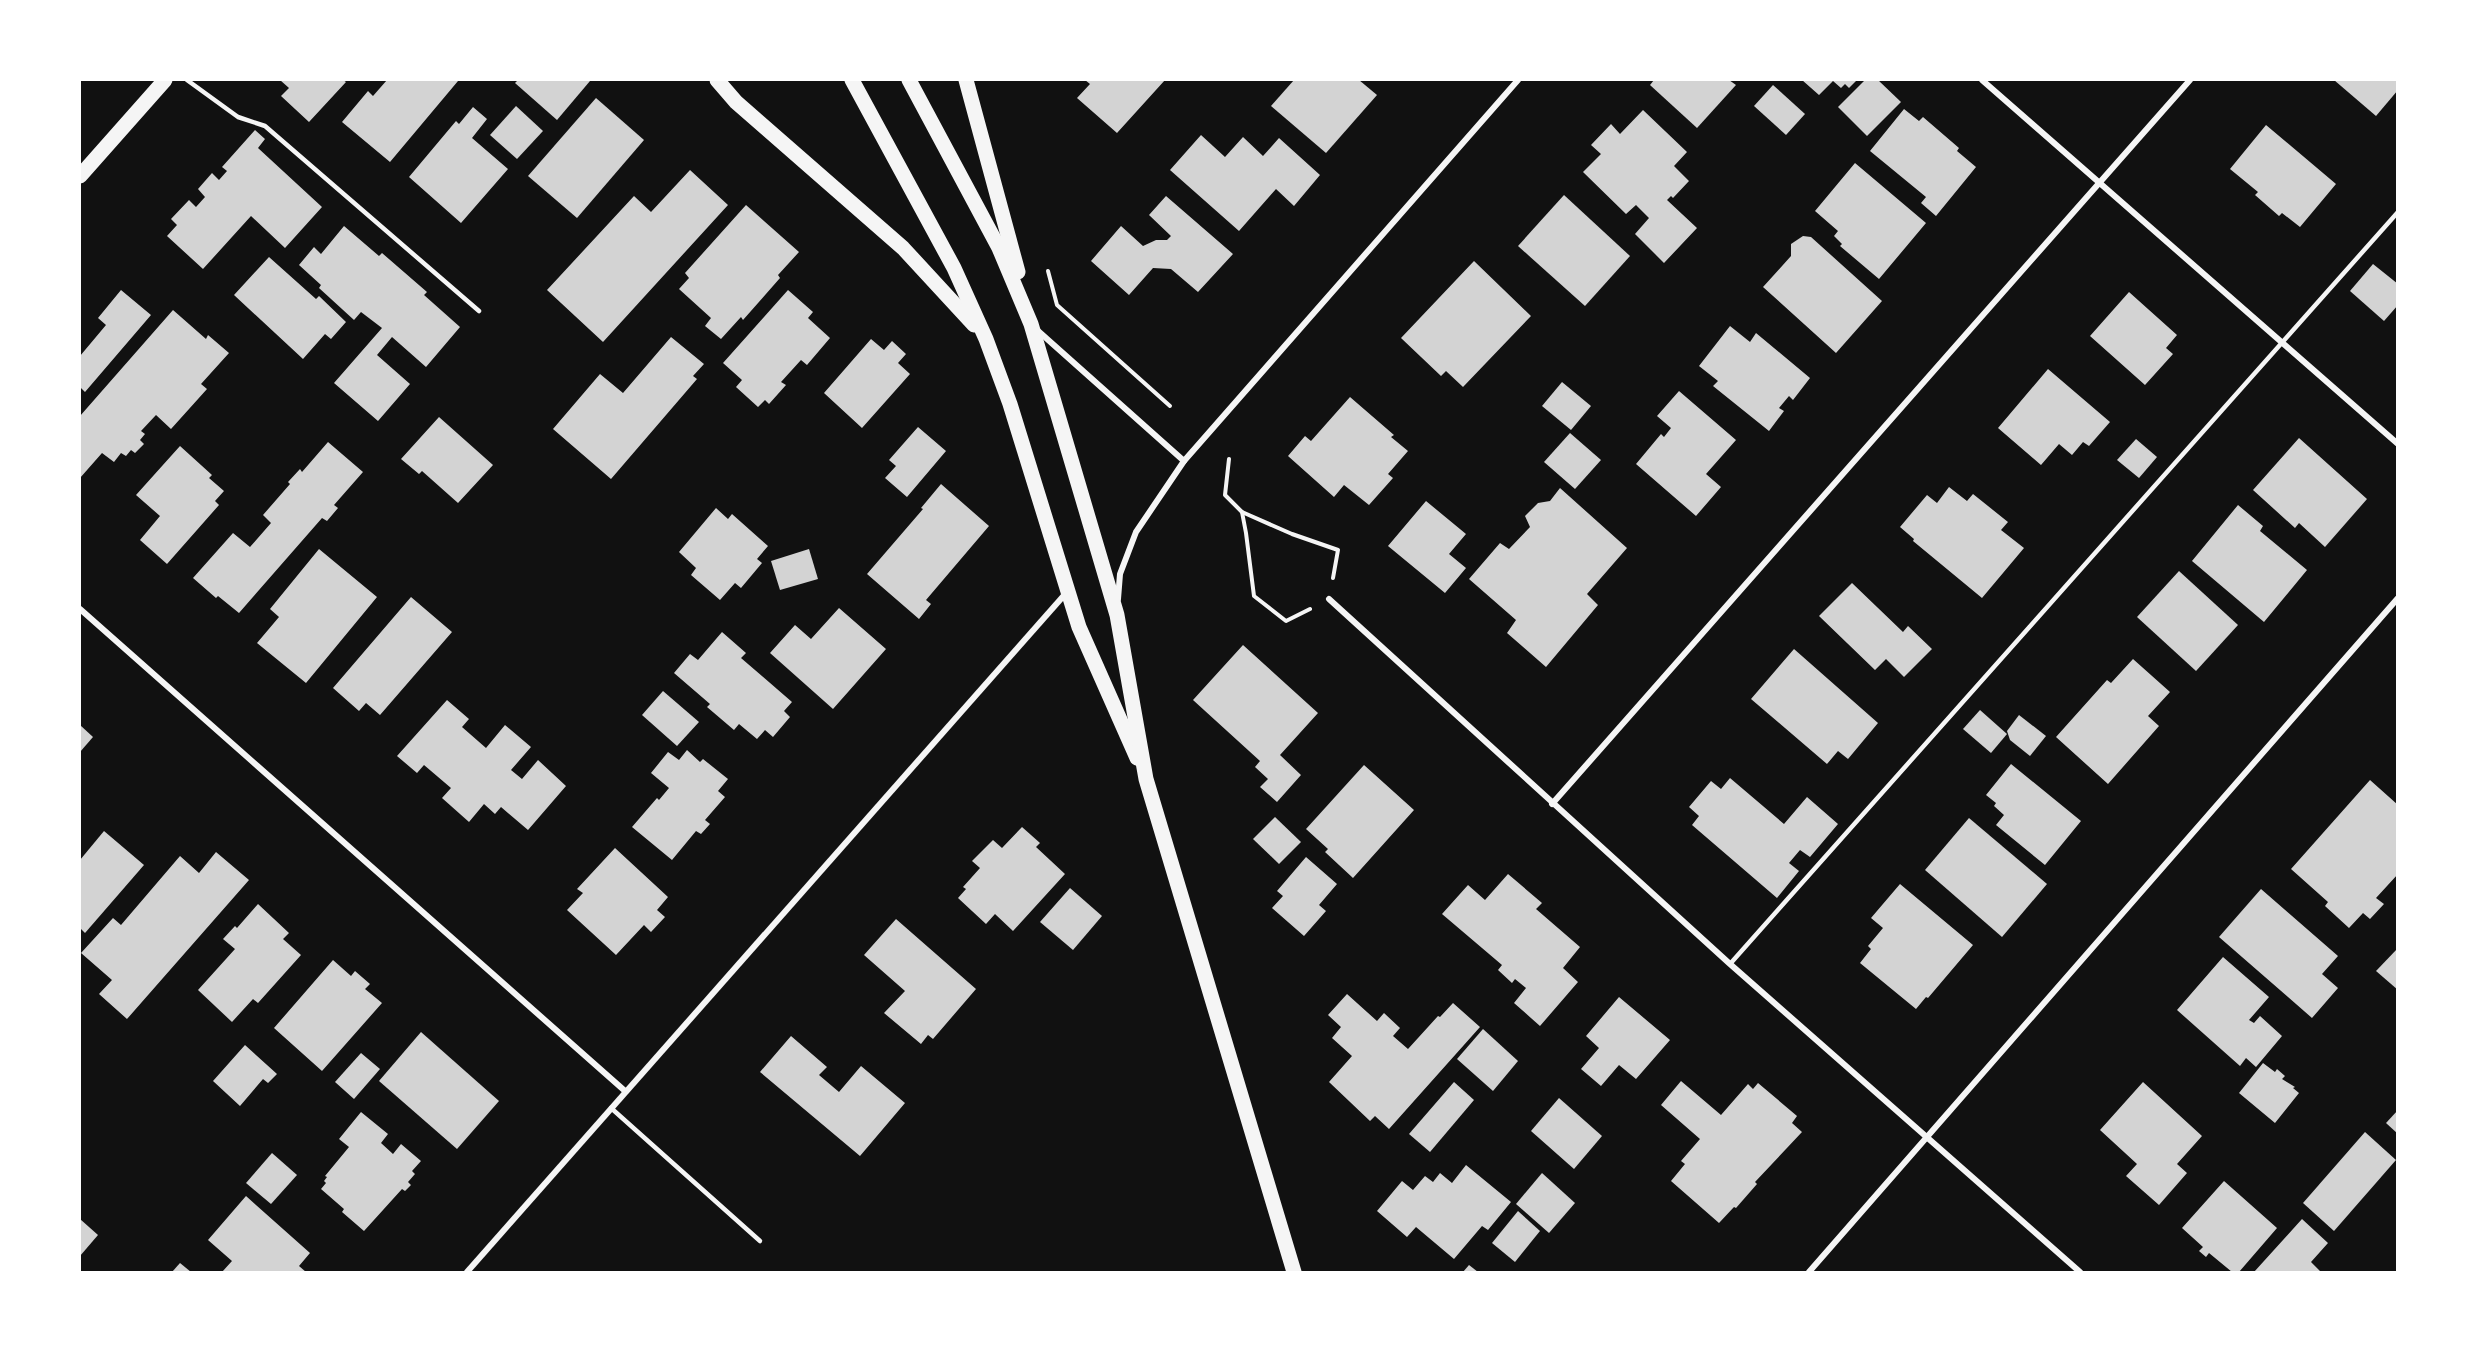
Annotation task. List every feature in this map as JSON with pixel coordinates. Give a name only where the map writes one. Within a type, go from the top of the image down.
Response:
[{"type":"main road","points":[[80,176],[165,80]]},
{"type":"main road","points":[[717,80],[736,102],[903,248],[958,305],[986,339]]},
{"type":"main road","points":[[852,80],[954,268],[986,339],[1010,404],[1079,627],[1146,779]]},
{"type":"main road","points":[[909,80],[999,248],[1031,324]]},
{"type":"main road","points":[[966,80],[1031,324],[1117,615],[1146,779],[1294,1272]]},
{"type":"street","points":[[1117,615],[1120,573],[1126,553],[1136,532],[1184,461],[1518,80]]},
{"type":"street","points":[[1982,80],[2397,444]]},
{"type":"street","points":[[1552,804],[2190,80]]},
{"type":"street","points":[[1031,324],[1184,461]]},
{"type":"street","points":[[467,1272],[1067,592]]},
{"type":"street","points":[[1809,1272],[2397,598]]},
{"type":"street","points":[[1329,599],[1730,964],[2080,1272]]},
{"type":"street","points":[[80,609],[625,1091]]},
{"type":"lane","points":[[187,80],[238,117],[265,126],[479,310]]},
{"type":"lane","points":[[1730,964],[2397,212]]},
{"type":"lane","points":[[611,1108],[760,1241]]},
{"type":"path","points":[[1045,260],[1058,305],[1170,406]]},
{"type":"path","points":[[1229,459],[1226,495],[1242,512],[1292,534],[1338,550],[1329,599],[1286,621],[1254,596],[1242,512]]},
{"type":"building","points":[[280,80],[343,80],[346,82],[309,122],[281,96],[289,88]]},
{"type":"building","points":[[387,80],[458,81],[390,162],[342,122],[368,91],[373,96]]},
{"type":"building","points":[[518,80],[590,81],[557,120],[515,83]]},
{"type":"building","points":[[1085,80],[1165,80],[1117,133],[1077,98],[1090,84]]},
{"type":"building","points":[[1294,80],[1359,80],[1377,95],[1326,153],[1271,106]]},
{"type":"building","points":[[1654,80],[1729,80],[1736,85],[1697,128],[1650,85]]},
{"type":"building","points":[[1802,80],[1857,80],[1849,88],[1845,84],[1841,88],[1833,81],[1819,95]]},
{"type":"building","points":[[1865,80],[1878,80],[1901,102],[1867,136],[1838,107]]},
{"type":"building","points":[[2334,80],[2398,80],[2398,90],[2376,116]]},
{"type":"building","points":[[1773,85],[1805,114],[1786,135],[1754,106]]},
{"type":"building","points":[[596,98],[644,140],[577,218],[528,176]]},
{"type":"building","points":[[516,106],[543,131],[517,159],[490,135]]},
{"type":"building","points":[[473,107],[487,119],[472,138],[508,169],[461,223],[409,177],[456,121],[459,124]]},
{"type":"building","points":[[1904,109],[1919,121],[1923,117],[1959,148],[1957,151],[1976,167],[1936,216],[1921,203],[1926,197],[1870,151]]},
{"type":"building","points":[[1643,110],[1687,152],[1674,166],[1689,181],[1673,198],[1671,196],[1667,200],[1697,228],[1664,263],[1635,234],[1649,218],[1636,205],[1626,214],[1583,172],[1601,154],[1591,145],[1611,124],[1620,134]]},
{"type":"building","points":[[2266,125],[2336,184],[2300,227],[2282,213],[2279,216],[2255,195],[2258,192],[2230,169]]},
{"type":"building","points":[[255,130],[265,139],[258,148],[322,207],[285,248],[251,216],[203,269],[167,236],[177,225],[171,219],[189,200],[196,207],[205,197],[198,189],[212,173],[219,180],[227,171],[222,167]]},
{"type":"building","points":[[1201,135],[1225,157],[1243,137],[1263,156],[1279,138],[1320,175],[1294,206],[1276,189],[1239,231],[1170,170]]},
{"type":"building","points":[[1855,163],[1926,223],[1879,279],[1840,246],[1842,244],[1834,236],[1838,231],[1815,211]]},
{"type":"building","points":[[690,170],[728,205],[603,342],[547,290],[634,196],[651,212]]},
{"type":"building","points":[[1564,195],[1630,256],[1585,306],[1518,246]]},
{"type":"building","points":[[1166,196],[1233,254],[1198,292],[1171,269],[1153,268],[1129,295],[1091,261],[1121,226],[1143,246],[1156,240],[1167,240],[1171,236],[1149,215]]},
{"type":"building","points":[[746,205],[799,252],[778,275],[780,278],[743,320],[741,317],[721,339],[705,326],[711,318],[679,289],[689,278],[685,273]]},
{"type":"building","points":[[344,226],[379,256],[382,253],[427,292],[424,295],[460,327],[426,367],[392,337],[377,355],[410,384],[378,421],[334,383],[382,328],[361,312],[354,320],[319,288],[321,285],[299,265],[314,247],[321,254]]},
{"type":"building","points":[[1803,236],[1811,237],[1882,301],[1836,353],[1763,287],[1791,256],[1791,244]]},
{"type":"building","points":[[269,257],[316,299],[319,296],[346,322],[331,339],[325,334],[303,359],[234,295]]},
{"type":"building","points":[[1474,261],[1531,316],[1463,387],[1446,371],[1441,376],[1401,338]]},
{"type":"building","points":[[2373,264],[2398,284],[2398,305],[2384,321],[2350,291]]},
{"type":"building","points":[[121,290],[151,315],[85,392],[80,387],[80,356],[106,325],[98,318]]},
{"type":"building","points":[[788,290],[813,312],[808,318],[830,338],[807,365],[801,360],[781,382],[786,385],[769,404],[765,400],[758,407],[736,387],[742,380],[723,363]]},
{"type":"building","points":[[2129,292],[2177,335],[2166,348],[2173,354],[2145,385],[2090,336]]},
{"type":"building","points":[[173,310],[206,339],[208,335],[229,353],[201,384],[207,389],[171,429],[156,415],[141,431],[145,434],[140,440],[144,444],[135,453],[131,450],[126,456],[121,453],[114,462],[102,453],[80,478],[80,416]]},
{"type":"building","points":[[1730,326],[1750,342],[1756,333],[1810,378],[1793,400],[1789,396],[1779,408],[1784,411],[1769,431],[1713,386],[1718,381],[1699,366]]},
{"type":"building","points":[[671,337],[704,364],[693,376],[697,379],[611,479],[553,429],[600,374],[623,393]]},
{"type":"building","points":[[871,339],[884,350],[892,341],[906,354],[898,363],[910,374],[862,428],[824,393]]},
{"type":"building","points":[[2048,369],[2110,422],[2089,446],[2083,442],[2072,455],[2059,444],[2041,465],[1998,428]]},
{"type":"building","points":[[1562,382],[1591,406],[1571,430],[1542,406]]},
{"type":"building","points":[[1679,391],[1736,440],[1706,474],[1721,487],[1696,516],[1636,464],[1661,434],[1664,437],[1671,428],[1657,416]]},
{"type":"building","points":[[1350,397],[1394,435],[1391,437],[1408,451],[1388,474],[1393,478],[1369,505],[1344,485],[1334,497],[1288,456],[1305,436],[1311,441]]},
{"type":"building","points":[[439,417],[493,465],[458,503],[422,471],[419,474],[401,459]]},
{"type":"building","points":[[918,427],[946,451],[907,497],[885,478],[896,466],[889,460]]},
{"type":"building","points":[[1570,433],[1601,460],[1575,489],[1544,462]]},
{"type":"building","points":[[2299,438],[2367,499],[2325,547],[2299,523],[2295,528],[2253,490]]},
{"type":"building","points":[[2136,439],[2157,457],[2139,478],[2117,460]]},
{"type":"building","points":[[328,442],[363,472],[334,505],[338,508],[327,521],[322,518],[239,613],[218,596],[216,598],[193,578],[233,533],[250,547],[271,523],[263,515],[290,484],[288,482],[300,469],[302,472]]},
{"type":"building","points":[[180,446],[212,475],[209,478],[224,491],[215,501],[219,505],[167,564],[140,540],[160,516],[136,495]]},
{"type":"building","points":[[941,484],[989,526],[926,600],[931,604],[919,619],[867,574],[923,509],[921,508]]},
{"type":"building","points":[[1949,487],[1967,501],[1973,494],[2008,522],[2001,530],[2024,548],[1982,598],[1913,541],[1914,539],[1900,527],[1927,495],[1937,503]]},
{"type":"building","points":[[1560,488],[1627,548],[1587,594],[1598,605],[1546,667],[1507,633],[1516,620],[1469,579],[1500,543],[1509,549],[1530,527],[1525,516],[1538,503],[1550,501]]},
{"type":"building","points":[[1426,501],[1466,534],[1449,554],[1466,568],[1445,593],[1388,546]]},
{"type":"building","points":[[2238,505],[2263,526],[2260,531],[2307,570],[2264,622],[2192,561]]},
{"type":"building","points":[[716,508],[728,519],[732,514],[768,546],[757,559],[762,563],[741,588],[735,583],[720,600],[691,575],[696,568],[679,552]]},
{"type":"building","points":[[319,549],[377,597],[306,683],[257,643],[279,617],[270,609]]},
{"type":"building","points":[[809,549],[818,579],[780,590],[771,561]]},
{"type":"building","points":[[2179,571],[2238,625],[2196,671],[2137,617]]},
{"type":"building","points":[[1852,583],[1903,632],[1908,626],[1932,649],[1904,677],[1886,659],[1875,670],[1819,616]]},
{"type":"building","points":[[411,597],[452,632],[380,715],[366,703],[359,711],[333,688]]},
{"type":"building","points":[[839,608],[886,649],[833,709],[770,653],[795,625],[811,639]]},
{"type":"building","points":[[722,632],[746,653],[741,658],[792,702],[784,711],[790,717],[773,737],[765,730],[757,739],[739,724],[734,730],[707,707],[710,704],[674,673],[690,654],[698,660]]},
{"type":"building","points":[[1243,645],[1318,713],[1280,755],[1301,775],[1277,802],[1260,787],[1268,779],[1255,767],[1260,761],[1193,700]]},
{"type":"building","points":[[1794,649],[1878,723],[1848,759],[1838,751],[1827,764],[1751,699]]},
{"type":"building","points":[[2133,659],[2170,692],[2148,716],[2159,726],[2108,784],[2056,737],[2107,680],[2111,683]]},
{"type":"building","points":[[663,691],[699,722],[677,746],[642,715]]},
{"type":"building","points":[[447,700],[469,719],[462,727],[486,748],[505,725],[531,747],[511,770],[522,779],[538,760],[566,786],[528,830],[501,807],[495,814],[484,804],[469,822],[442,798],[451,788],[424,765],[417,773],[397,756]]},
{"type":"building","points":[[1980,710],[2007,734],[1991,753],[1963,729]]},
{"type":"building","points":[[2019,715],[2046,736],[2030,756],[2010,740],[2007,731]]},
{"type":"building","points":[[80,725],[93,737],[80,752]]},
{"type":"building","points":[[687,750],[700,762],[703,759],[728,779],[718,791],[725,797],[705,820],[710,824],[701,834],[696,831],[672,860],[632,827],[657,798],[659,800],[669,788],[651,773],[668,752],[679,760]]},
{"type":"building","points":[[2011,764],[2081,821],[2045,865],[1996,825],[2004,815],[1994,806],[1996,803],[1986,795]]},
{"type":"building","points":[[1364,765],[1414,810],[1353,878],[1325,852],[1328,849],[1306,829]]},
{"type":"building","points":[[1730,778],[1784,824],[1807,797],[1838,824],[1810,857],[1800,850],[1789,863],[1799,871],[1777,898],[1692,825],[1699,816],[1689,807],[1711,781],[1721,789]]},
{"type":"building","points":[[2370,780],[2398,805],[2398,874],[2376,898],[2384,904],[2370,919],[2363,913],[2349,928],[2325,906],[2328,902],[2291,869]]},
{"type":"building","points":[[1275,817],[1301,842],[1279,864],[1253,839]]},
{"type":"building","points":[[1969,818],[2047,884],[2002,937],[1925,870]]},
{"type":"building","points":[[1022,827],[1040,843],[1036,847],[1065,874],[1013,931],[995,914],[986,924],[958,898],[966,889],[963,887],[980,868],[972,861],[993,840],[1002,848]]},
{"type":"building","points":[[104,831],[144,865],[85,933],[80,928],[80,860]]},
{"type":"building","points":[[615,848],[668,897],[657,910],[665,917],[651,932],[644,925],[616,955],[567,910],[583,893],[577,889]]},
{"type":"building","points":[[216,852],[249,880],[127,1019],[99,994],[112,980],[81,953],[113,918],[121,925],[180,856],[199,873]]},
{"type":"building","points":[[1306,857],[1337,884],[1319,905],[1326,911],[1304,936],[1272,908],[1283,896],[1277,891]]},
{"type":"building","points":[[1508,874],[1542,903],[1536,909],[1580,947],[1563,968],[1578,982],[1540,1026],[1514,1003],[1526,988],[1515,979],[1512,983],[1498,970],[1502,965],[1442,914],[1468,885],[1485,900]]},
{"type":"building","points":[[1900,884],[1973,945],[1916,1009],[1860,963],[1871,949],[1868,946],[1883,928],[1871,918]]},
{"type":"building","points":[[1070,888],[1102,916],[1073,950],[1040,922]]},
{"type":"building","points":[[2261,889],[2338,956],[2322,974],[2338,988],[2312,1018],[2219,937]]},
{"type":"building","points":[[258,904],[289,933],[283,939],[301,955],[258,1003],[253,999],[232,1022],[198,990],[235,949],[223,939],[235,926],[237,928]]},
{"type":"building","points":[[896,919],[976,989],[933,1039],[928,1035],[921,1044],[884,1013],[905,991],[864,955]]},
{"type":"building","points":[[2398,948],[2398,990],[2376,971]]},
{"type":"building","points":[[2223,957],[2269,997],[2249,1020],[2254,1023],[2260,1016],[2282,1036],[2256,1067],[2246,1058],[2240,1066],[2177,1010]]},
{"type":"building","points":[[333,960],[351,976],[355,971],[370,984],[365,989],[382,1003],[322,1071],[274,1028]]},
{"type":"building","points":[[1347,994],[1377,1021],[1384,1013],[1400,1028],[1393,1036],[1408,1049],[1453,1003],[1480,1027],[1389,1129],[1375,1116],[1370,1121],[1329,1082],[1352,1056],[1332,1038],[1341,1027],[1328,1015]]},
{"type":"building","points":[[1619,997],[1670,1040],[1636,1079],[1619,1065],[1601,1086],[1581,1069],[1599,1048],[1586,1036]]},
{"type":"building","points":[[1483,1029],[1518,1061],[1493,1091],[1457,1059]]},
{"type":"building","points":[[421,1032],[499,1101],[457,1149],[379,1081]]},
{"type":"building","points":[[791,1036],[827,1067],[819,1075],[839,1092],[861,1066],[905,1103],[860,1156],[760,1072]]},
{"type":"building","points":[[245,1045],[277,1074],[268,1083],[263,1079],[240,1106],[213,1081]]},
{"type":"building","points":[[361,1053],[380,1069],[354,1099],[335,1082]]},
{"type":"building","points":[[2263,1063],[2275,1072],[2277,1069],[2285,1076],[2282,1079],[2295,1087],[2293,1088],[2299,1093],[2275,1123],[2239,1093]]},
{"type":"building","points":[[1681,1081],[1721,1115],[1748,1084],[1753,1089],[1758,1083],[1797,1116],[1792,1123],[1802,1132],[1755,1182],[1757,1184],[1736,1208],[1734,1207],[1719,1223],[1671,1181],[1685,1164],[1681,1161],[1700,1139],[1661,1105]]},
{"type":"building","points":[[1454,1082],[1474,1100],[1430,1152],[1409,1134]]},
{"type":"building","points":[[2143,1082],[2202,1136],[2177,1164],[2187,1173],[2159,1205],[2126,1176],[2137,1164],[2100,1130]]},
{"type":"building","points":[[1559,1098],[1602,1136],[1574,1169],[1531,1131]]},
{"type":"building","points":[[2398,1110],[2398,1134],[2386,1123]]},
{"type":"building","points":[[361,1112],[388,1134],[381,1143],[393,1154],[401,1144],[421,1161],[412,1171],[415,1174],[408,1182],[411,1185],[405,1191],[402,1189],[364,1231],[321,1189],[326,1183],[324,1181],[327,1177],[325,1176],[349,1147],[339,1139]]},
{"type":"building","points":[[2365,1132],[2396,1160],[2334,1231],[2303,1203]]},
{"type":"building","points":[[272,1153],[297,1175],[271,1204],[246,1183]]},
{"type":"building","points":[[1466,1165],[1511,1202],[1488,1230],[1482,1226],[1454,1259],[1416,1227],[1407,1237],[1377,1211],[1402,1181],[1413,1190],[1425,1176],[1433,1182],[1440,1173],[1452,1183]]},
{"type":"building","points":[[1542,1173],[1575,1203],[1549,1233],[1516,1204]]},
{"type":"building","points":[[2224,1181],[2277,1228],[2239,1272],[2232,1272],[2209,1253],[2206,1257],[2199,1251],[2203,1247],[2182,1228]]},
{"type":"building","points":[[246,1196],[310,1253],[299,1266],[306,1272],[222,1272],[232,1261],[208,1240]]},
{"type":"building","points":[[1518,1211],[1540,1231],[1515,1262],[1492,1243]]},
{"type":"building","points":[[80,1219],[98,1235],[80,1256]]},
{"type":"building","points":[[2302,1219],[2328,1243],[2311,1262],[2321,1272],[2254,1272]]},
{"type":"building","points":[[180,1263],[191,1272],[172,1272]]},
{"type":"building","points":[[1469,1265],[1478,1272],[1463,1272]]}]
